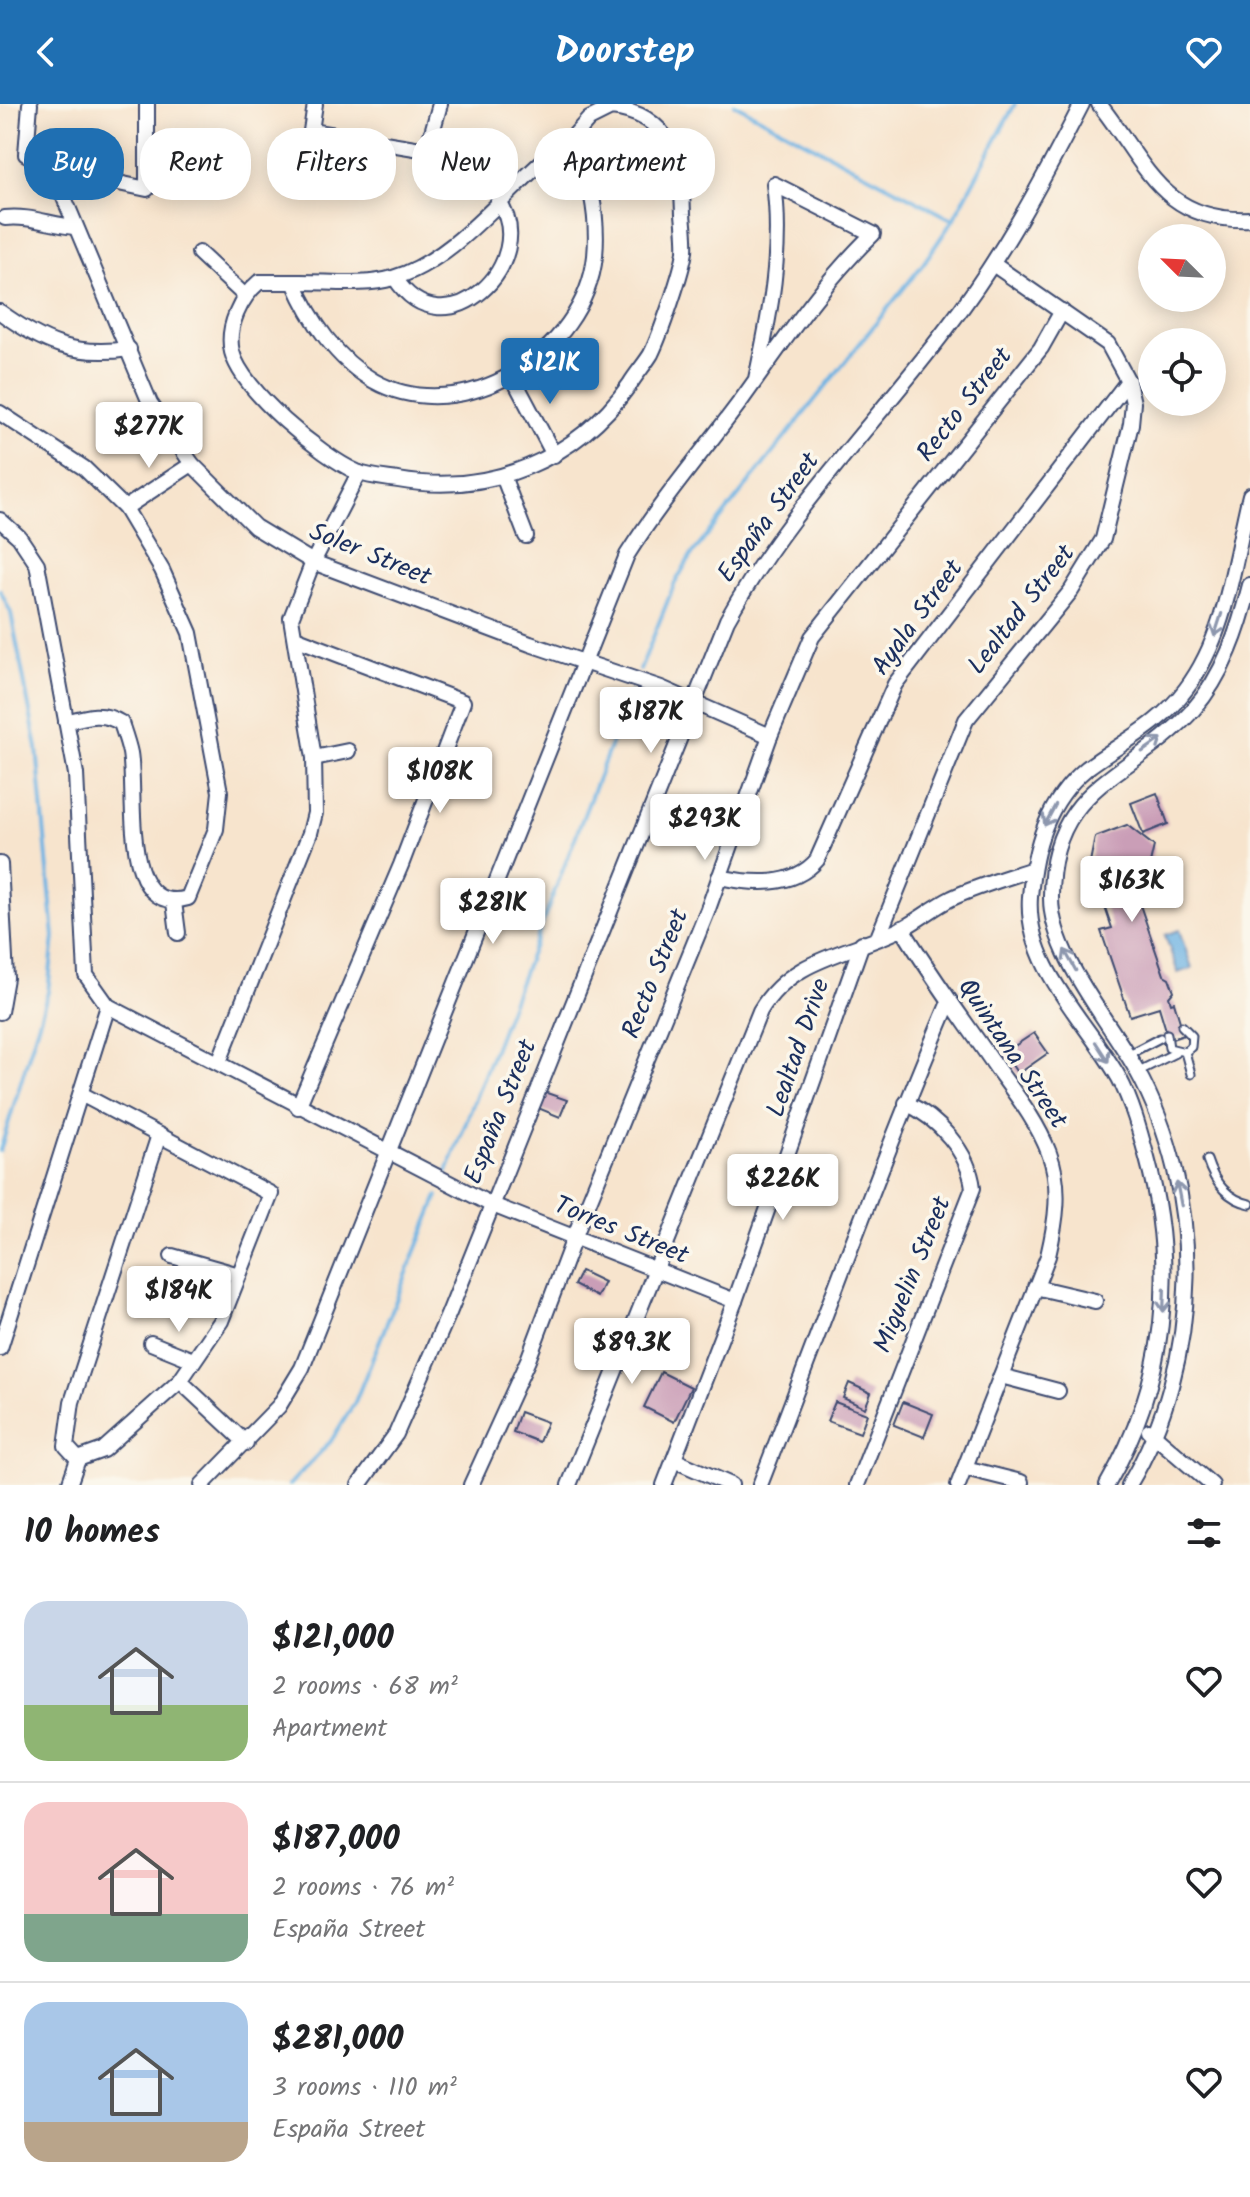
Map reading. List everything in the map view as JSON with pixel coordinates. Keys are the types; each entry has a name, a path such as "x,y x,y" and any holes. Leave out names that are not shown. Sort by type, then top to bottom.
{"street":[{"path":"28,128 30,104"},
{"path":"124,184 147,189 147,104"},
{"path":"315,104 311,131 427,150 440,104"},
{"name":"España Street","path":"359,1485 396,1434 449,1313 490,1204 727,620 778,536 946,331 993,264 1021,222 1082,104"},
{"path":"1099,104 1166,196 1214,217 1250,219"},
{"path":"581,128 589,119 611,108 632,110 654,121 658,128"},
{"path":"534,167 455,243 395,278 259,282 244,295 232,336 232,353 258,393 292,428 359,473 425,485 481,483 554,455 581,438 613,408 651,354 685,252 683,200"},
{"path":"202,1485 279,1406 302,1368 386,1152 462,975 627,555 672,487 756,379 814,299 873,234 774,184 777,216 775,275 756,379"},
{"name":"Soler Street","path":"64,200 150,403 192,464 255,527 313,562 693,703 770,736"},
{"path":"294,282 319,328 354,368 375,382 421,395 445,397 512,376 555,339 589,280 595,257 593,200"},
{"path":"395,278 413,301 435,309 447,309 472,296 489,283 506,254 510,220 498,201"},
{"path":"5,218 25,216 49,224 75,227"},
{"path":"199,253 244,295"},
{"name":"Lealtad Street","path":"879,935 947,758 966,720 1081,578 1103,539 1131,424 1133,403 1128,381 1108,344 993,264"},
{"name":"Recto Street","path":"471,1485 528,1360 719,877 770,736 812,637 1041,348 1062,311"},
{"path":"0,312 31,334 79,352 129,349"},
{"path":"512,376 554,455"},
{"name":"Ayala Street","path":"719,877 747,883 782,880 800,876 817,860 895,684 1128,381"},
{"path":"0,413 64,453 125,508 162,570 190,633 218,776 216,829 209,854 188,898 174,902 154,895 140,876 130,753 121,723 109,716 90,715 66,722"},
{"path":"125,508 192,464"},
{"path":"219,1062 310,833 315,813 314,758 291,618 313,562 359,473"},
{"path":"503,476 526,536"},
{"path":"1107,1485 1136,1427 1163,1334 1164,1257 1154,1181 1120,1080 1038,951 1030,900 1033,869 1039,836 1050,811 1070,785 1088,768 1139,736 1167,712 1198,670 1219,622 1250,495"},
{"path":"0,520 19,537 37,564 76,774 86,975 108,1006 0,1348"},
{"path":"1129,1485 1155,1433 1177,1365 1183,1329 1187,1257 1184,1216 1172,1157 1137,1072 1054,928 1051,898 1054,861 1065,827 1092,790 1162,739 1194,709 1217,675 1229,650 1250,585"},
{"path":"295,638 463,702 401,865 298,1107"},
{"path":"314,758 348,751"},
{"path":"0,864 3,958 0,1012"},
{"path":"569,1485 771,992 785,978 879,935 902,928 951,899 1033,869"},
{"path":"174,902 178,933"},
{"name":"Quintana Street","path":"902,928 949,1002 1031,1118 1050,1154 1056,1186 1056,1220 1048,1256 958,1485"},
{"name":"Lealtad Drive","path":"664,1485 735,1301 862,943"},
{"path":"760,1485 862,1225 906,1103 949,1002"},
{"name":"Torres Street","path":"108,1006 490,1204 735,1301"},
{"path":"78,1459 103,1450 180,1381 221,1321 271,1194 81,1094"},
{"name":"Miguelin Street","path":"857,1485 941,1263 972,1197 971,1176 963,1159 933,1120 906,1103"},
{"path":"78,1459 66,1446 65,1434 72,1402 159,1135"},
{"path":"172,1256 239,1275"},
{"path":"1035,1287 1095,1301"},
{"path":"151,1343 193,1360"},
{"path":"1001,1376 1058,1391"},
{"path":"180,1381 246,1443"},
{"path":"1136,1427 1155,1433 1212,1485"},
{"path":"69,1485 78,1459"},
{"path":"674,1460 731,1485"},
{"path":"965,1468 1021,1482"}],"lane":[{"path":"1137,1072 1191,1047 1192,1036 1182,1026"},
{"path":"1127,1055 1163,1036 1167,1045 1180,1052 1191,1074"},
{"path":"1207,1160 1229,1196 1250,1204"}],"water":[{"path":"1179,930 1192,968 1178,973 1165,935"}],"building":[{"path":"1157,793 1168,824 1143,834 1131,803"},
{"path":"1127,825 1154,846 1146,881 1142,882 1149,902 1140,905 1164,975 1169,978 1174,991 1169,997 1171,1003 1174,1002 1184,1035 1169,1040 1159,1007 1130,1016 1101,931 1112,928 1095,878 1088,872 1095,837"},
{"path":"1034,1033 1048,1053 1018,1074 1004,1053"},
{"path":"544,1092 567,1100 560,1117 538,1108"},
{"path":"581,1271 604,1282 597,1297 574,1285"},
{"path":"661,1372 691,1387 674,1422 644,1407"},
{"path":"849,1383 871,1393 865,1408 843,1398"},
{"path":"835,1402 867,1414 860,1433 827,1421"},
{"path":"903,1402 933,1414 924,1437 894,1425"},
{"path":"520,1412 547,1422 539,1442 513,1432"}],"waterway":[{"path":"734,104 953,220"},
{"path":"640,670 674,585 690,557 923,264 953,220 1015,104"},
{"path":"0,590 11,613 37,748 54,937 48,992 0,1151"},
{"path":"447,1172 631,692"},
{"path":"289,1485 331,1441 355,1402 438,1196"}]}
